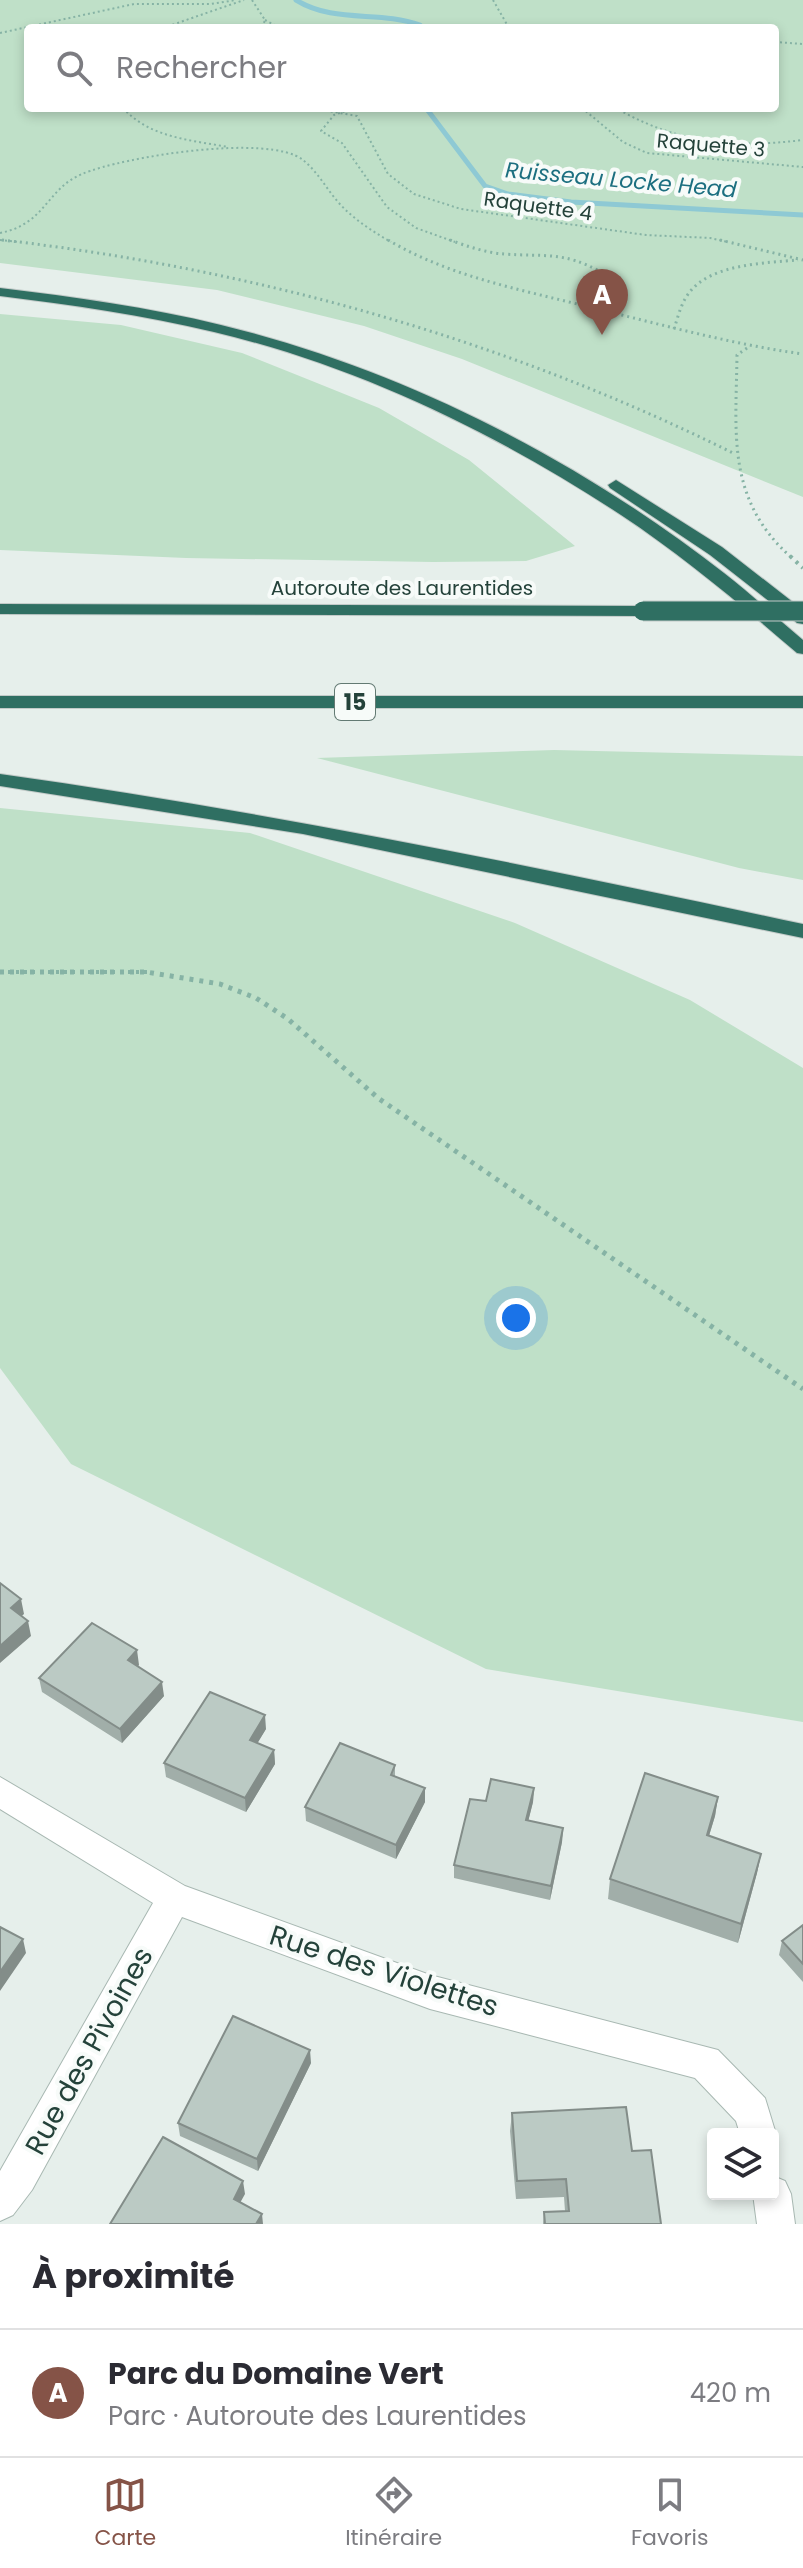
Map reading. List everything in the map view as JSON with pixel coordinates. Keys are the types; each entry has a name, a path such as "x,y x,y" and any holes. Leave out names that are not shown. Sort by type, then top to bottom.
{"highway":[{"path":"0,283 169,306 290,337 362,361 518,430 599,475 716,551 803,619"},
{"path":"0,292 112,306 221,329 314,356 419,399 528,452 621,507 719,576 803,649"},
{"path":"0,595 143,609"},
{"name":"Autoroute des Laurentides","path":"0,609 803,611"},
{"name":"15","path":"0,702 803,702"},
{"path":"0,780 350,837 803,931"}],"street":[{"name":"Rue des Violettes","path":"0,1792 174,1898 430,1992 705,2063 752,2111 756,2128"},
{"name":"Rue des Pivoines","path":"0,2202 19,2177 174,1898"},
{"path":"773,2200 776,2224"}],"path":[{"path":"42,24 134,4 211,4 236,0"},
{"path":"175,24 244,0"},
{"path":"252,0 265,20 272,24"},
{"path":"493,0 507,24"},
{"path":"264,24 265,20"},
{"path":"0,33 24,28"},
{"path":"779,42 803,44"},
{"path":"126,112 148,129 233,148"},
{"path":"340,112 325,122 321,131 342,143 387,207 416,228 460,244 501,254 560,255 581,261 601,272 611,291 617,315"},
{"name":"Raquette 4","path":"345,112 357,116 388,174 414,194 461,209 646,235 710,238 803,260"},
{"name":"Raquette 3","path":"587,112 623,142 647,153 803,167"},
{"path":"623,112 657,132 712,144 757,147 803,140"},
{"path":"0,233 34,222 81,174 233,148 266,147 304,156 347,212 417,256 480,282 747,347 803,354"},
{"path":"0,240 169,262 344,305 539,369 735,454"},
{"path":"674,329 689,291 714,276 748,265 803,260"},
{"path":"747,347 737,355 735,454 738,474 756,517 776,544 803,568"},
{"path":"0,972 146,972 220,984 256,998 288,1019 378,1098 803,1389"}],"green space":[{"path":"0,0 803,0 803,497 462,359 364,326 217,290 0,263"},
{"path":"0,314 121,325 242,353 379,408 469,460 575,546 526,561 433,562 186,558 0,550"},
{"path":"554,750 803,756 803,880 739,868 317,758"},
{"path":"0,808 250,833 515,923 690,1000 803,1068 803,1722 486,1669 71,1464 0,1368"}],"building":[{"path":"0,1583 21,1599 11,1608 28,1621 0,1646"},
{"path":"92,1623 137,1650 128,1660 162,1682 120,1729 39,1678"},
{"path":"210,1692 265,1715 250,1740 274,1750 245,1798 164,1763"},
{"path":"340,1743 395,1765 391,1775 425,1788 396,1845 305,1807"},
{"path":"645,1773 718,1797 707,1835 761,1854 741,1924 610,1879"},
{"path":"491,1779 534,1788 526,1820 563,1828 551,1886 454,1865 470,1799 486,1801"},
{"path":"803,1925 803,1964 782,1941"},
{"path":"0,1927 23,1939 0,1972"},
{"path":"233,2016 310,2050 257,2159 178,2123"},
{"path":"626,2107 632,2151 651,2150 661,2224 545,2224 544,2212 569,2211 566,2179 517,2181 512,2113"},
{"path":"163,2137 243,2181 234,2199 262,2214 256,2224 110,2224"}],"waterway":[{"name":"Ruisseau Locke Head","path":"296,0 326,12 416,24"},
{"name":"Ruisseau Locke Head","path":"429,112 485,186 508,194 571,202 803,215"}],"place":[{"name":"Parc du Domaine Vert","path":"602,335"}]}
